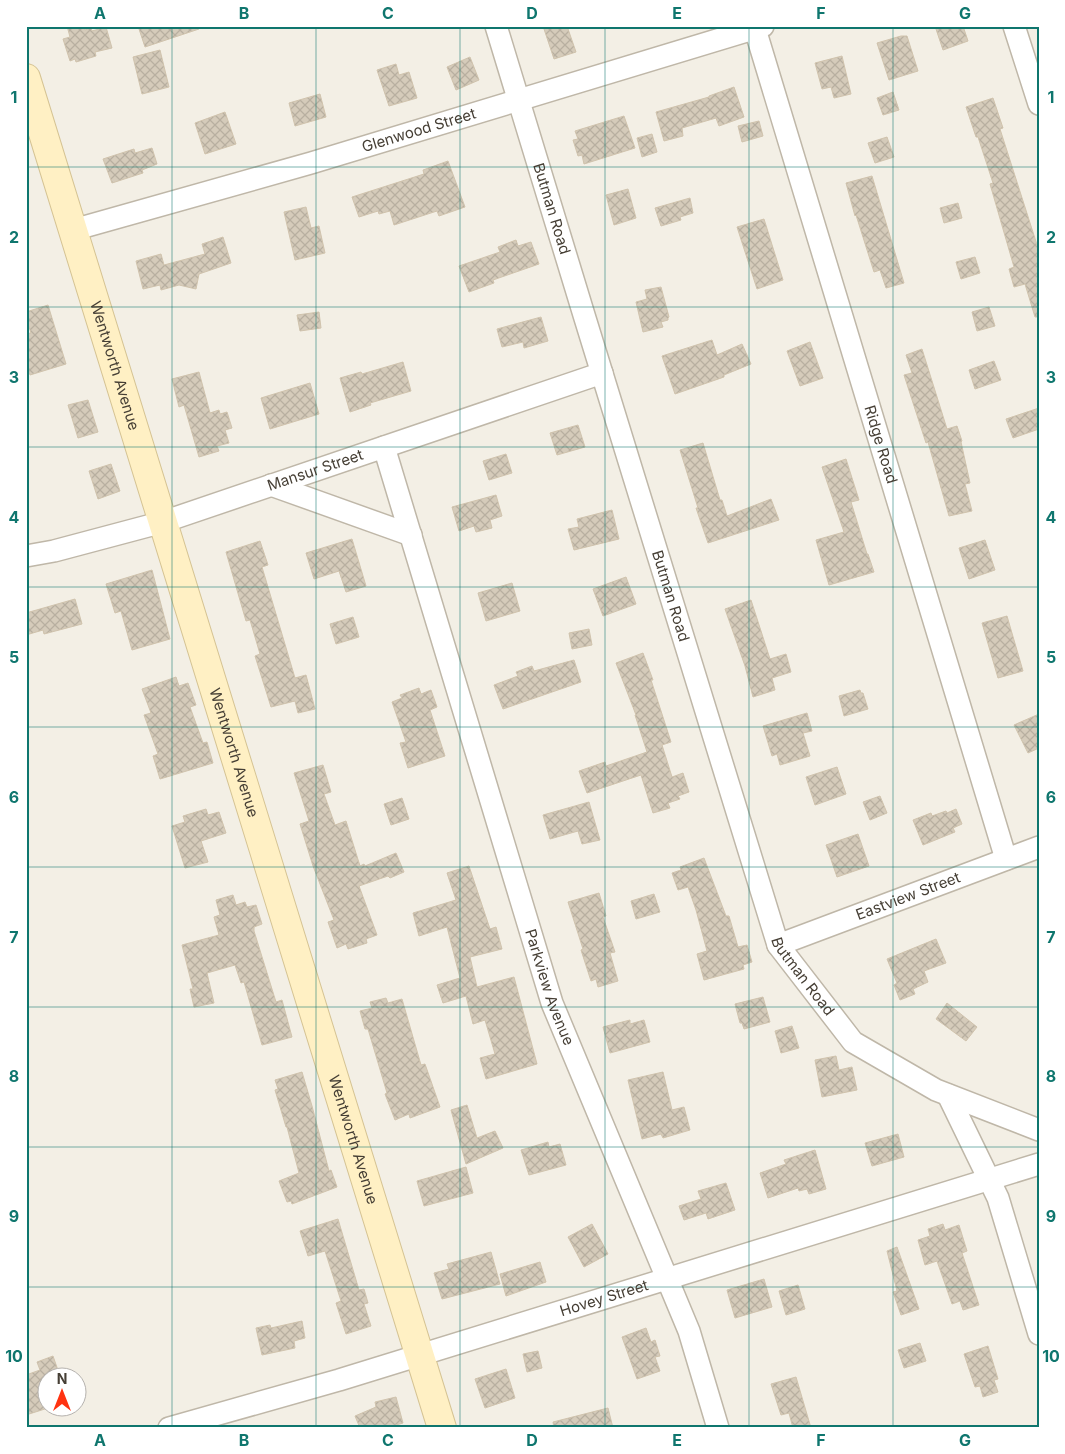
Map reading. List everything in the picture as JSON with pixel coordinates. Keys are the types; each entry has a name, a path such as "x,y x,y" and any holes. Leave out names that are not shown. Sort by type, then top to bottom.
{"street":[{"name":"Butman Road","path":"496,26 778,945 853,1042 936,1090 1039,1130"},
{"path":"1014,26 1039,104"},
{"name":"Glenwood Street","path":"73,230 310,163 759,27"},
{"name":"Ridge Road","path":"759,27 1006,859"},
{"name":"Wentworth Avenue","path":"26,78 442,1428"},
{"name":"Mansur Street","path":"26,556 54,551 163,522 602,373"},
{"name":"Parkview Avenue","path":"384,447 552,1003 689,1331 718,1428"},
{"path":"271,485 411,535"},
{"name":"Eastview Street","path":"778,945 1039,847"},
{"path":"948,1095 998,1198 1039,1334"},
{"name":"Hovey Street","path":"168,1428 339,1380 1039,1164"}],"building":[{"path":"67,26 84,26 85,30 91,28 92,31 106,27 112,48 95,52 96,56 76,62 75,59 70,61 63,39 70,37"},
{"path":"138,26 198,26 199,29 145,47"},
{"path":"543,26 567,26 576,52 554,59"},
{"path":"935,26 963,26 968,41 943,50"},
{"path":"907,36 918,71 889,80 877,43"},
{"path":"160,50 169,87 142,94 133,57"},
{"path":"842,56 851,94 834,98 831,87 822,89 815,63"},
{"path":"470,57 479,80 456,90 447,67"},
{"path":"396,64 399,75 409,72 417,98 389,106 377,70"},
{"path":"734,87 744,117 719,126 716,118 682,128 683,136 664,141 656,112 709,97"},
{"path":"893,92 899,110 883,115 877,98"},
{"path":"320,94 326,117 295,126 289,103"},
{"path":"993,98 1003,128 1000,129 1039,251 1039,317 1035,317 1025,284 1014,287 1009,269 1014,267 990,184 993,183 966,107"},
{"path":"225,112 236,144 205,154 195,123"},
{"path":"624,116 635,148 584,164 582,155 578,156 573,140 578,139 575,131"},
{"path":"759,121 763,136 742,142 738,126"},
{"path":"652,134 657,152 642,157 637,138"},
{"path":"887,137 894,157 875,163 868,143"},
{"path":"152,148 157,164 142,170 143,173 112,183 103,159 134,149 135,153"},
{"path":"448,161 465,207 439,216 437,211 394,225 390,211 379,214 378,211 359,217 352,197 424,174 423,170"},
{"path":"872,176 904,283 886,288 880,270 874,272 846,183"},
{"path":"628,189 636,218 614,225 606,195"},
{"path":"690,198 693,213 680,217 681,220 661,226 655,208"},
{"path":"958,203 962,218 944,223 940,208"},
{"path":"306,207 311,228 319,226 325,253 295,260 284,212"},
{"path":"764,219 783,280 757,289 737,227"},
{"path":"223,237 231,263 199,274 196,289 179,285 161,290 160,285 143,289 136,261 161,254 164,265 205,254 202,244"},
{"path":"516,240 518,246 531,242 539,264 493,280 494,283 469,292 459,266 500,252 498,247"},
{"path":"975,257 980,273 961,279 956,262"},
{"path":"661,287 669,317 668,320 661,322 663,327 643,332 636,302 647,299 645,290"},
{"path":"48,305 66,364 30,375 26,361 26,334 31,333 26,312"},
{"path":"989,307 995,326 977,331 972,312"},
{"path":"319,312 321,328 300,331 297,315"},
{"path":"541,317 548,341 524,348 523,342 502,347 497,329"},
{"path":"712,340 717,355 742,344 751,364 724,375 724,377 675,394 662,356"},
{"path":"810,342 823,378 800,386 787,351"},
{"path":"922,349 947,429 957,426 962,441 970,483 965,484 972,511 949,516 928,442 926,443 904,375 912,373 906,355"},
{"path":"994,361 1001,380 975,389 969,370"},
{"path":"403,362 411,391 370,403 371,405 350,412 340,378 361,372 362,374"},
{"path":"199,372 210,413 219,410 220,414 227,412 232,428 225,430 229,443 217,446 219,451 199,457 184,405 179,407 172,379"},
{"path":"310,383 319,414 270,429 261,398"},
{"path":"88,400 98,432 78,438 68,405"},
{"path":"1039,408 1039,429 1013,438 1006,419"},
{"path":"578,425 585,447 557,455 550,433"},
{"path":"703,443 720,500 722,500 727,516 771,499 779,520 708,543 680,450"},
{"path":"506,454 512,473 489,480 483,461"},
{"path":"846,459 859,500 851,502 874,572 829,585 816,540 844,532 822,467"},
{"path":"111,464 120,491 98,499 89,471"},
{"path":"496,495 502,516 490,520 492,528 476,532 474,526 459,531 452,507"},
{"path":"612,510 619,539 574,550 568,529 579,527 577,519"},
{"path":"352,539 366,586 346,592 339,571 314,579 306,553"},
{"path":"985,540 995,570 969,579 959,548"},
{"path":"260,541 268,565 262,567 295,678 306,675 315,709 298,713 295,701 271,707 255,656 260,654 250,620 246,621 226,552"},
{"path":"152,570 170,639 132,650 121,611 115,613 106,584"},
{"path":"626,577 636,604 603,616 593,589"},
{"path":"512,583 520,611 486,621 478,593"},
{"path":"75,599 82,624 44,634 43,630 26,635 26,613"},
{"path":"751,600 770,659 786,654 791,672 772,678 775,690 753,697 745,666 725,609"},
{"path":"1007,616 1023,671 998,678 982,623"},
{"path":"353,617 359,637 336,644 330,624"},
{"path":"589,629 592,645 572,649 569,633"},
{"path":"643,653 671,742 662,745 672,777 683,773 689,792 678,796 680,799 668,803 670,808 653,813 641,775 587,793 579,771 605,762 606,766 647,752 636,715 616,663"},
{"path":"574,660 581,682 503,709 494,685 518,676 516,672 532,666 534,671"},
{"path":"176,677 179,686 188,683 196,705 190,707 203,743 207,742 213,763 160,779 153,756 158,754 144,715 151,713 142,689"},
{"path":"419,688 421,694 431,690 437,707 430,710 445,756 408,768 400,743 406,742 392,702 402,698 400,695"},
{"path":"860,690 863,693 868,709 844,716 839,696"},
{"path":"807,713 812,731 803,733 810,756 780,765 777,754 772,756 763,726"},
{"path":"1039,714 1039,748 1028,753 1014,725"},
{"path":"323,765 331,792 324,794 335,825 346,821 360,866 364,864 365,866 396,853 404,872 390,878 388,876 359,886 377,935 366,939 367,943 348,949 346,944 337,948 328,922 334,920 313,866 300,824 309,821 294,773"},
{"path":"837,767 846,794 815,805 806,777"},
{"path":"880,796 887,813 870,820 863,802"},
{"path":"402,798 409,819 391,825 384,804"},
{"path":"589,802 600,840 582,844 578,831 550,839 543,815"},
{"path":"206,809 208,815 219,812 226,833 201,841 208,862 185,868 172,826 185,822 183,816"},
{"path":"956,809 962,824 953,828 955,832 923,845 913,820 931,813 932,816"},
{"path":"858,834 869,866 837,877 826,845"},
{"path":"704,858 726,916 729,916 738,947 747,945 752,962 743,965 744,969 704,980 697,954 707,951 696,910 688,887 678,890 672,873 681,870 680,867"},
{"path":"469,866 490,929 496,927 502,949 470,957 477,987 514,977 537,1064 486,1079 480,1058 495,1054 485,1020 473,1024 466,996 443,1003 437,985 460,978 447,927 419,936 413,913 456,900 447,873"},
{"path":"599,893 606,916 603,917 615,952 610,953 618,981 598,987 596,979 591,981 568,902"},
{"path":"654,894 660,912 636,919 631,901"},
{"path":"233,895 236,905 245,902 247,907 256,905 262,924 254,927 254,931 276,1002 282,1000 292,1037 262,1045 244,982 241,983 235,965 207,973 214,1003 194,1007 190,989 193,989 182,945 219,935 214,917 220,915 216,900"},
{"path":"936,939 946,963 924,971 928,982 913,989 915,994 900,1000 894,985 897,983 887,959"},
{"path":"763,997 770,1022 744,1029 742,1023 740,1023 735,1004"},
{"path":"386,998 388,1003 402,999 421,1065 425,1064 440,1107 410,1118 409,1114 395,1120 385,1094 387,1093 368,1029 365,1029 360,1011 372,1008 370,1002"},
{"path":"947,1003 977,1027 966,1041 936,1019"},
{"path":"630,1020 630,1024 644,1020 650,1042 610,1053 603,1027"},
{"path":"792,1026 799,1048 781,1053 775,1031"},
{"path":"836,1056 839,1070 852,1067 857,1090 822,1097 815,1060"},
{"path":"302,1072 329,1171 331,1170 337,1187 292,1204 291,1201 287,1202 279,1181 299,1173 275,1090 278,1089 275,1080"},
{"path":"663,1072 672,1110 684,1107 690,1130 663,1138 661,1134 642,1139 628,1080"},
{"path":"467,1105 477,1138 495,1131 503,1148 466,1164 451,1110"},
{"path":"898,1134 904,1157 872,1166 865,1143"},
{"path":"548,1142 549,1147 560,1144 566,1165 529,1175 521,1150"},
{"path":"815,1150 826,1189 809,1194 807,1189 799,1191 798,1188 768,1198 760,1173 786,1164 784,1160"},
{"path":"466,1167 473,1193 424,1206 417,1181"},
{"path":"726,1183 735,1210 708,1219 706,1213 684,1220 679,1206 701,1199 698,1191"},
{"path":"338,1219 359,1290 364,1289 368,1303 364,1304 371,1326 346,1334 336,1303 341,1301 325,1251 308,1256 300,1231"},
{"path":"592,1224 608,1254 584,1267 568,1237"},
{"path":"943,1224 945,1230 959,1225 967,1251 962,1253 979,1305 963,1310 960,1301 952,1304 937,1261 925,1265 918,1240 930,1236 928,1229"},
{"path":"897,1247 919,1309 901,1315 893,1292 897,1291 887,1251"},
{"path":"491,1252 500,1284 442,1299 434,1273 449,1269 447,1264"},
{"path":"540,1262 546,1282 506,1296 500,1274"},
{"path":"764,1279 772,1307 735,1318 727,1290"},
{"path":"798,1285 805,1309 786,1315 779,1291"},
{"path":"302,1321 305,1338 294,1341 295,1348 262,1355 256,1328 270,1325 271,1328"},
{"path":"646,1328 651,1342 655,1340 660,1356 655,1357 660,1371 637,1379 622,1337"},
{"path":"920,1343 926,1361 904,1368 898,1350"},
{"path":"988,1346 998,1379 994,1380 998,1392 983,1397 980,1386 975,1387 964,1354"},
{"path":"538,1351 542,1368 527,1372 523,1354"},
{"path":"53,1356 56,1366 38,1366 37,1362"},
{"path":"506,1369 515,1398 485,1408 475,1379"},
{"path":"38,1371 38,1411 26,1415 26,1375"},
{"path":"796,1377 811,1428 793,1428 789,1413 781,1415 771,1384"},
{"path":"396,1397 403,1423 386,1428 360,1428 355,1416 376,1407 375,1402"},
{"path":"608,1408 613,1428 554,1428 553,1422"}]}
